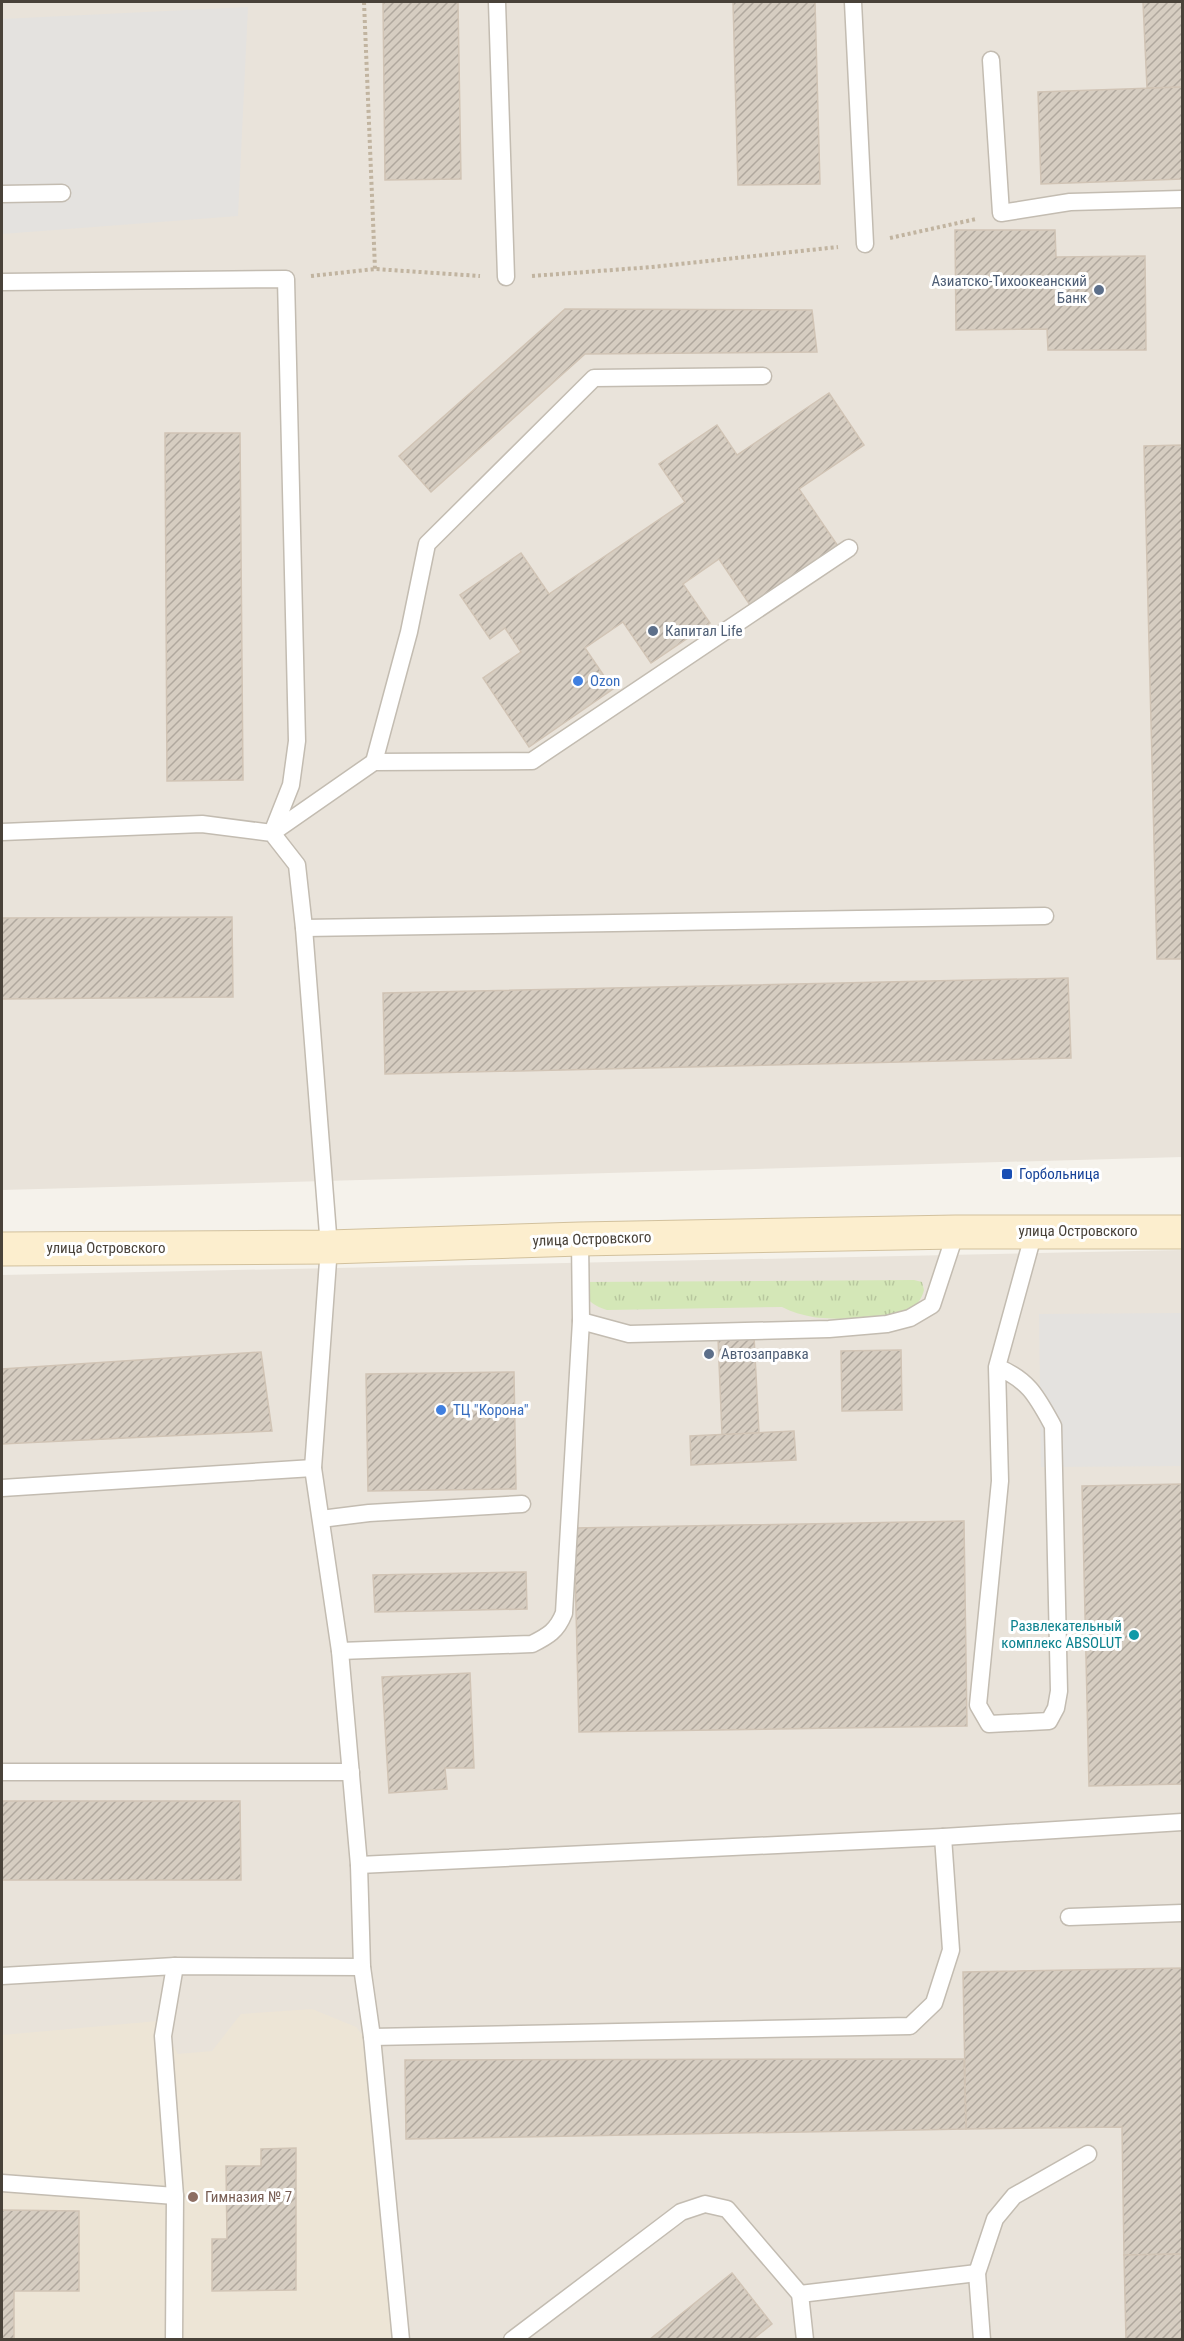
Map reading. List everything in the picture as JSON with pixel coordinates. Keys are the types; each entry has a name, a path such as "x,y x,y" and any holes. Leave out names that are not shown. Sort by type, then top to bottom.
{"main road":[{"name":"улица Островского","path":"2,1249 328,1247 580,1239 956,1232 1182,1232"}],"lane":[{"path":"496,2 506,278"},
{"path":"853,2 865,244"},
{"path":"991,60 1001,213 1070,202 1182,199"},
{"path":"2,194 62,194"},
{"path":"2,282 286,279 297,741 291,785 272,833"},
{"path":"374,762 409,632 427,544 460,510 594,378 763,376"},
{"path":"2,832 202,824 272,833 374,762 532,760 849,548"},
{"path":"272,833 297,865 304,928 328,1247 313,1468 340,1651 359,1865 362,1966 372,2037 401,2340"},
{"path":"304,928 1045,916"},
{"path":"581,1321 629,1334 829,1329 887,1324 910,1318 932,1305 956,1232"},
{"path":"997,1367 1015,1375 1037,1397 1053,1426 1059,1691 1056,1708 1049,1721 989,1724 978,1705 1000,1481 997,1367 1034,1232"},
{"path":"340,1651 532,1644 551,1635 559,1626 564,1613 581,1321 580,1239"},
{"path":"2,1488 313,1468"},
{"path":"321,1519 522,1504"},
{"path":"2,1772 351,1772"},
{"path":"359,1865 944,1837 1182,1822"},
{"path":"372,2037 910,2026 934,2002 951,1950 944,1837"},
{"path":"1069,1917 1182,1913"},
{"path":"2,1976 175,1966 362,1966"},
{"path":"174,2340 175,2196 163,2036 175,1966"},
{"path":"982,2340 977,2273 995,2219 1014,2196 1088,2154"},
{"path":"2,2183 175,2196"},
{"path":"512,2340 681,2212 705,2205 728,2210 800,2294 805,2340"},
{"path":"800,2294 977,2273"}],"path":[{"path":"364,2 375,269"},
{"path":"286,279 375,269 506,278 652,267 865,244 1001,213"}],"shaded area":[{"path":"2,2 1182,2 1182,1157 2,1190"},
{"path":"248,7 238,216 2,234 2,19"},
{"path":"1182,1250 1182,2339 2,2339 2,1275"},
{"path":"1182,1313 1182,1466 1041,1467 1039,1314"},
{"name":"Гимназия № 7","path":"312,2009 356,2027 376,2052 393,2339 2,2340 2,2035 158,2021 178,2054 212,2051 241,2014"}],"green space":[{"path":"914,1280 922,1282 924,1290 922,1297 907,1312 889,1317 847,1319 813,1317 782,1307 607,1310 589,1300 581,1282"}],"building":[{"path":"383,2 458,2 461,179 385,180"},
{"path":"733,2 815,2 820,184 738,185"},
{"path":"1143,2 1182,2 1182,87 1147,88"},
{"path":"1182,87 1182,179 1041,184 1038,92"},
{"path":"955,230 1055,230 1056,257 1145,256 1146,350 1048,350 1047,329 956,330"},
{"path":"565,309 812,310 817,352 585,354 431,492 399,456"},
{"path":"829,393 864,445 799,489 838,546 750,605 719,559 683,584 710,623 651,663 623,622 585,648 613,689 529,747 483,678 521,652 505,628 490,639 460,595 521,553 549,594 685,502 659,464 717,425 737,455"},
{"path":"165,433 240,433 243,780 167,781"},
{"path":"1182,445 1182,959 1157,959 1144,446"},
{"path":"232,917 233,997 2,999 2,918"},
{"path":"1068,978 1071,1058 385,1074 383,993"},
{"path":"754,1336 759,1433 722,1435 718,1338"},
{"path":"901,1350 902,1410 842,1411 841,1351"},
{"path":"261,1352 272,1431 2,1444 2,1369"},
{"name":"ТЦ \"Корона\"","path":"514,1372 516,1489 368,1491 366,1374"},
{"path":"794,1431 796,1460 691,1465 690,1436"},
{"name":"Развлекательный комплекс ABSOLUT","path":"1182,1484 1182,1784 1089,1786 1082,1486"},
{"path":"964,1521 967,1726 579,1732 574,1528"},
{"path":"526,1572 527,1609 375,1612 373,1575"},
{"path":"470,1673 474,1768 445,1768 447,1789 389,1793 382,1677"},
{"path":"2,1801 240,1801 241,1880 2,1880"},
{"path":"1182,1968 1182,2254 1124,2255 1122,2127 966,2129 963,1972"},
{"path":"964,2059 966,2129 406,2139 405,2060"},
{"path":"296,2148 296,2290 212,2291 212,2239 227,2239 226,2166 261,2166 261,2149"},
{"path":"2,2210 79,2211 79,2291 14,2291 14,2340 2,2340"},
{"path":"1182,2254 1182,2340 1126,2340 1124,2255"},
{"path":"732,2273 772,2324 752,2340 649,2340"}],"place":[{"name":"Азиатско-Тихоокеанский Банк","path":"1099,290"},
{"name":"Капитал Life","path":"653,631"},
{"name":"Ozon","path":"578,681"},
{"name":"Горбольница","path":"1007,1174"},
{"name":"Автозаправка","path":"709,1354"},
{"name":"ТЦ \"Корона\"","path":"441,1410"},
{"name":"Развлекательный комплекс ABSOLUT","path":"1134,1635"},
{"name":"Гимназия № 7","path":"193,2197"}]}
